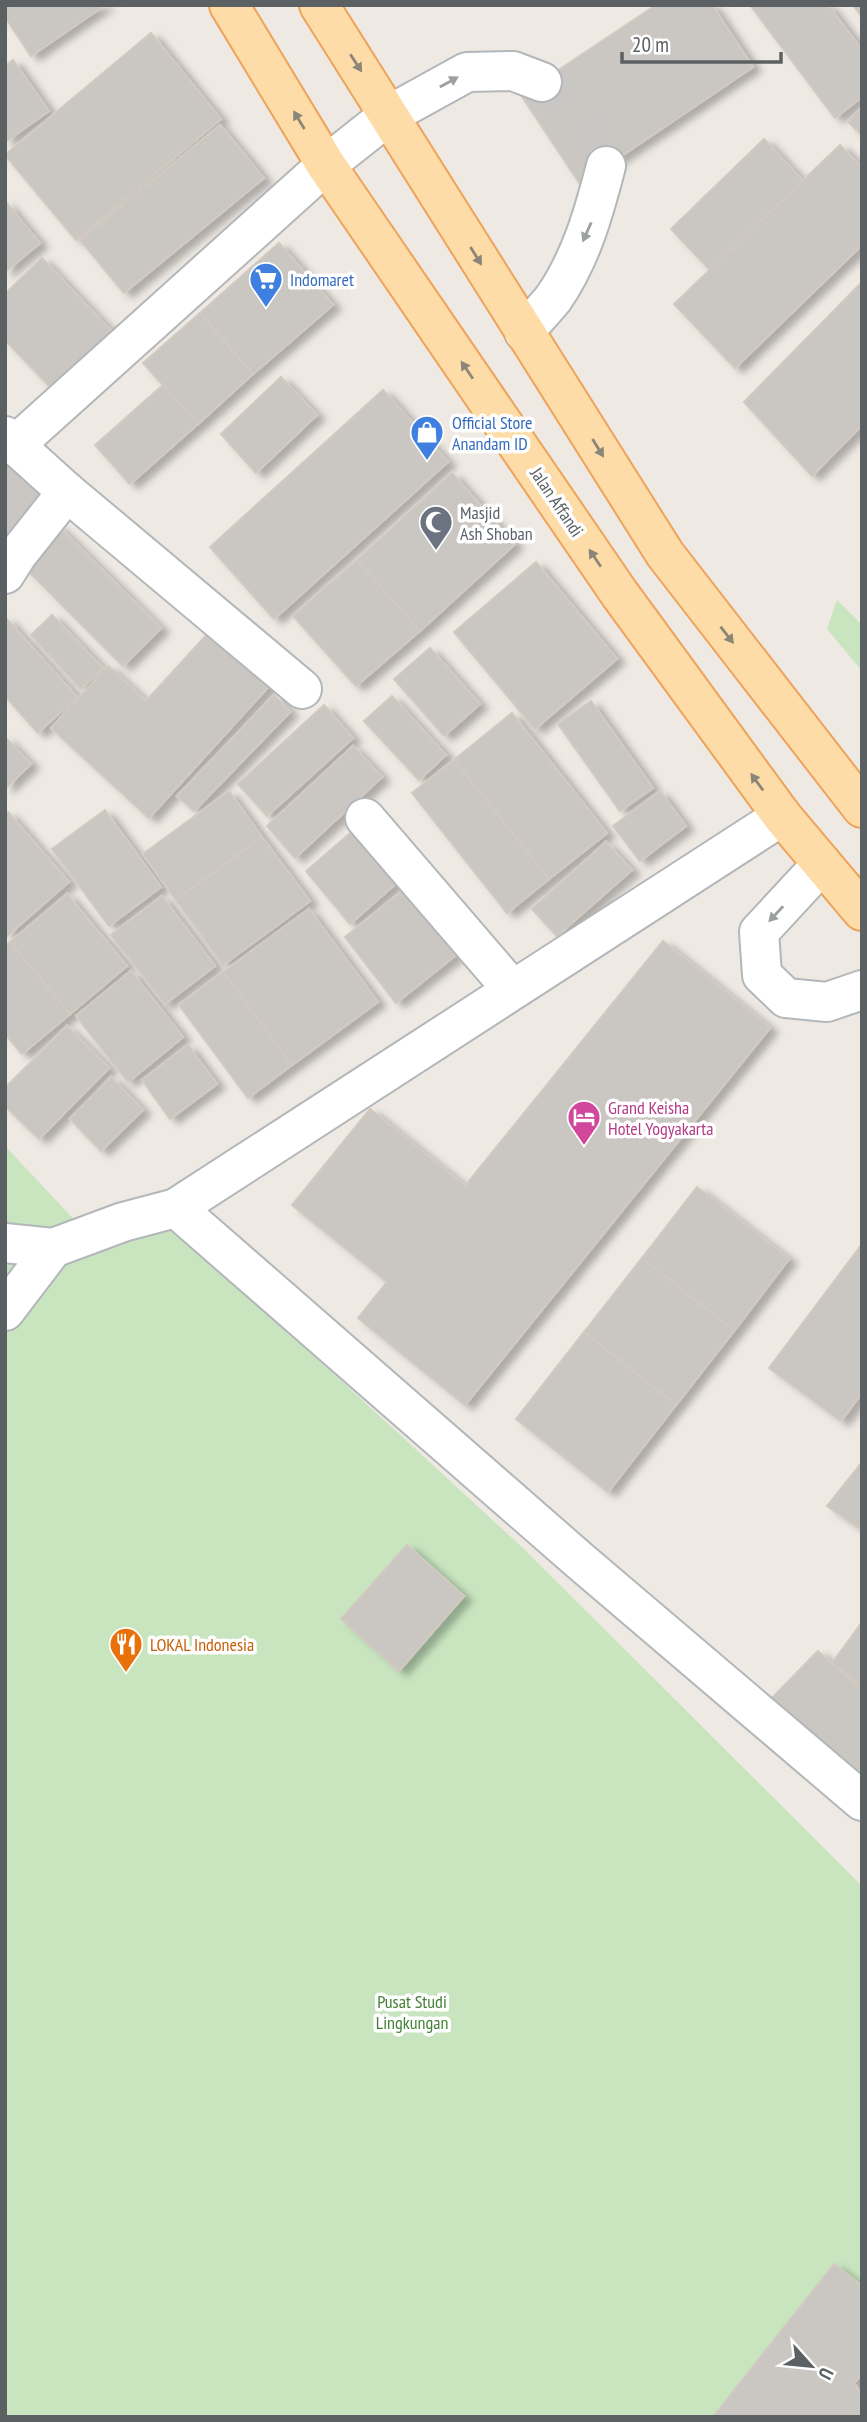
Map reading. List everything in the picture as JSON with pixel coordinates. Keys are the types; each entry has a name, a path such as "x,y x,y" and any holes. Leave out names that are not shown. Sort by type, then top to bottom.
{"main road":[{"name":"Jalan Affandi","path":"229,5 326,164 619,593 782,816 862,911"},
{"path":"325,8 524,332 665,554 861,807"},
{"path":"619,593 665,554"}],"street":[{"path":"302,690 66,492 10,440 326,164 389,115 467,72 513,71 542,82"},
{"path":"524,332 553,298 575,259 592,221 606,166"},
{"path":"5,574 66,492"},
{"path":"5,1243 53,1248 122,1222 176,1208 782,816"},
{"path":"365,818 512,989"},
{"path":"822,864 759,932 762,975 786,998 827,1002 862,990"},
{"path":"176,1208 579,1560 862,1801"},
{"path":"5,1311 53,1248"}],"green space":[{"path":"837,600 862,625 862,671 827,629"},
{"name":"Pusat Studi Lingkungan","path":"5,1146 98,1245 146,1201 524,1549 862,1886 862,2328 830,2417 5,2417"}],"building":[{"path":"12,5 105,5 31,56 5,17 5,10"},
{"path":"656,5 712,5 753,67 580,184 521,95"},
{"path":"750,5 828,5 862,50 862,97 835,118"},
{"path":"853,5 862,5 862,17"},
{"path":"151,33 221,119 76,240 5,155"},
{"path":"13,60 49,111 5,142 5,66"},
{"path":"862,108 862,135 848,122"},
{"path":"220,125 264,178 124,293 80,240"},
{"path":"764,139 803,181 710,270 671,229"},
{"path":"840,145 862,168 862,245 735,368 674,304"},
{"path":"5,201 40,243 5,272"},
{"name":"Indomaret","path":"279,243 333,305 253,374 200,313"},
{"path":"42,258 112,332 52,389 5,340 5,294"},
{"path":"862,282 862,425 812,476 744,402"},
{"path":"200,313 253,374 198,424 143,363"},
{"path":"281,377 317,415 256,473 221,434"},
{"path":"163,385 198,424 130,484 95,445"},
{"path":"383,390 448,462 274,619 210,547"},
{"path":"16,455 51,485 5,540 5,469"},
{"name":"Masjid Ash Shoban","path":"452,473 515,544 420,631 357,560"},
{"path":"57,525 161,628 123,666 20,563"},
{"path":"357,560 420,631 356,686 293,616"},
{"path":"536,562 617,659 535,729 454,632"},
{"path":"52,615 103,668 81,689 31,635"},
{"path":"5,617 77,697 38,733 5,696"},
{"path":"211,630 271,684 149,818 51,728 108,666 146,701"},
{"path":"430,648 480,704 444,736 394,679"},
{"path":"274,695 290,712 194,811 177,796"},
{"path":"392,696 446,755 419,780 364,721"},
{"path":"591,701 653,788 620,811 558,724"},
{"path":"324,705 353,738 267,816 238,784"},
{"path":"512,713 607,833 549,879 454,760"},
{"path":"5,737 31,764 5,789"},
{"path":"353,746 382,777 295,858 267,826"},
{"path":"454,760 549,879 507,913 412,793"},
{"path":"229,791 262,837 176,900 143,854"},
{"path":"660,791 686,826 640,861 613,826"},
{"path":"105,810 161,887 109,926 52,849"},
{"path":"8,812 69,882 5,938 5,814"},
{"path":"356,828 399,881 350,924 306,871"},
{"path":"262,837 310,901 223,965 176,900"},
{"path":"606,842 632,870 557,936 532,909"},
{"path":"405,889 456,955 396,1003 345,937"},
{"path":"67,894 127,966 70,1014 10,942"},
{"path":"162,896 215,966 165,1004 111,935"},
{"path":"309,909 378,1002 292,1065 223,972"},
{"name":"Grand Keisha Hotel Yogyakarta","path":"663,941 770,1028 465,1405 358,1318 387,1282 292,1205 370,1109 465,1186"},
{"path":"10,942 70,1014 22,1054 5,1034 5,946"},
{"path":"131,971 183,1037 128,1082 76,1016"},
{"path":"223,972 292,1065 248,1098 179,1005"},
{"path":"67,1026 109,1068 39,1139 5,1106 5,1088"},
{"path":"188,1045 217,1084 170,1119 142,1080"},
{"path":"111,1077 143,1110 101,1151 70,1119"},
{"path":"697,1187 789,1259 734,1331 642,1258"},
{"path":"862,1244 862,1393 841,1421 769,1368"},
{"path":"642,1258 734,1331 676,1405 584,1332"},
{"path":"584,1332 676,1405 608,1492 516,1419"},
{"path":"862,1462 862,1530 827,1506"},
{"path":"407,1545 464,1596 399,1671 341,1619"},
{"path":"862,1622 862,1687 832,1663"},
{"path":"818,1651 862,1690 862,1777 769,1701"},
{"path":"834,2264 862,2286 862,2374 854,2383 862,2395 862,2417 713,2417"}],"tunnel":[{"path":"542,82 582,118 606,166"}],"place":[{"name":"Indomaret","path":"266,309"},
{"name":"Official Store Anandam ID","path":"427,462"},
{"name":"Masjid Ash Shoban","path":"436,552"},
{"name":"Grand Keisha Hotel Yogyakarta","path":"584,1147"},
{"name":"LOKAL Indonesia","path":"126,1674"}]}
